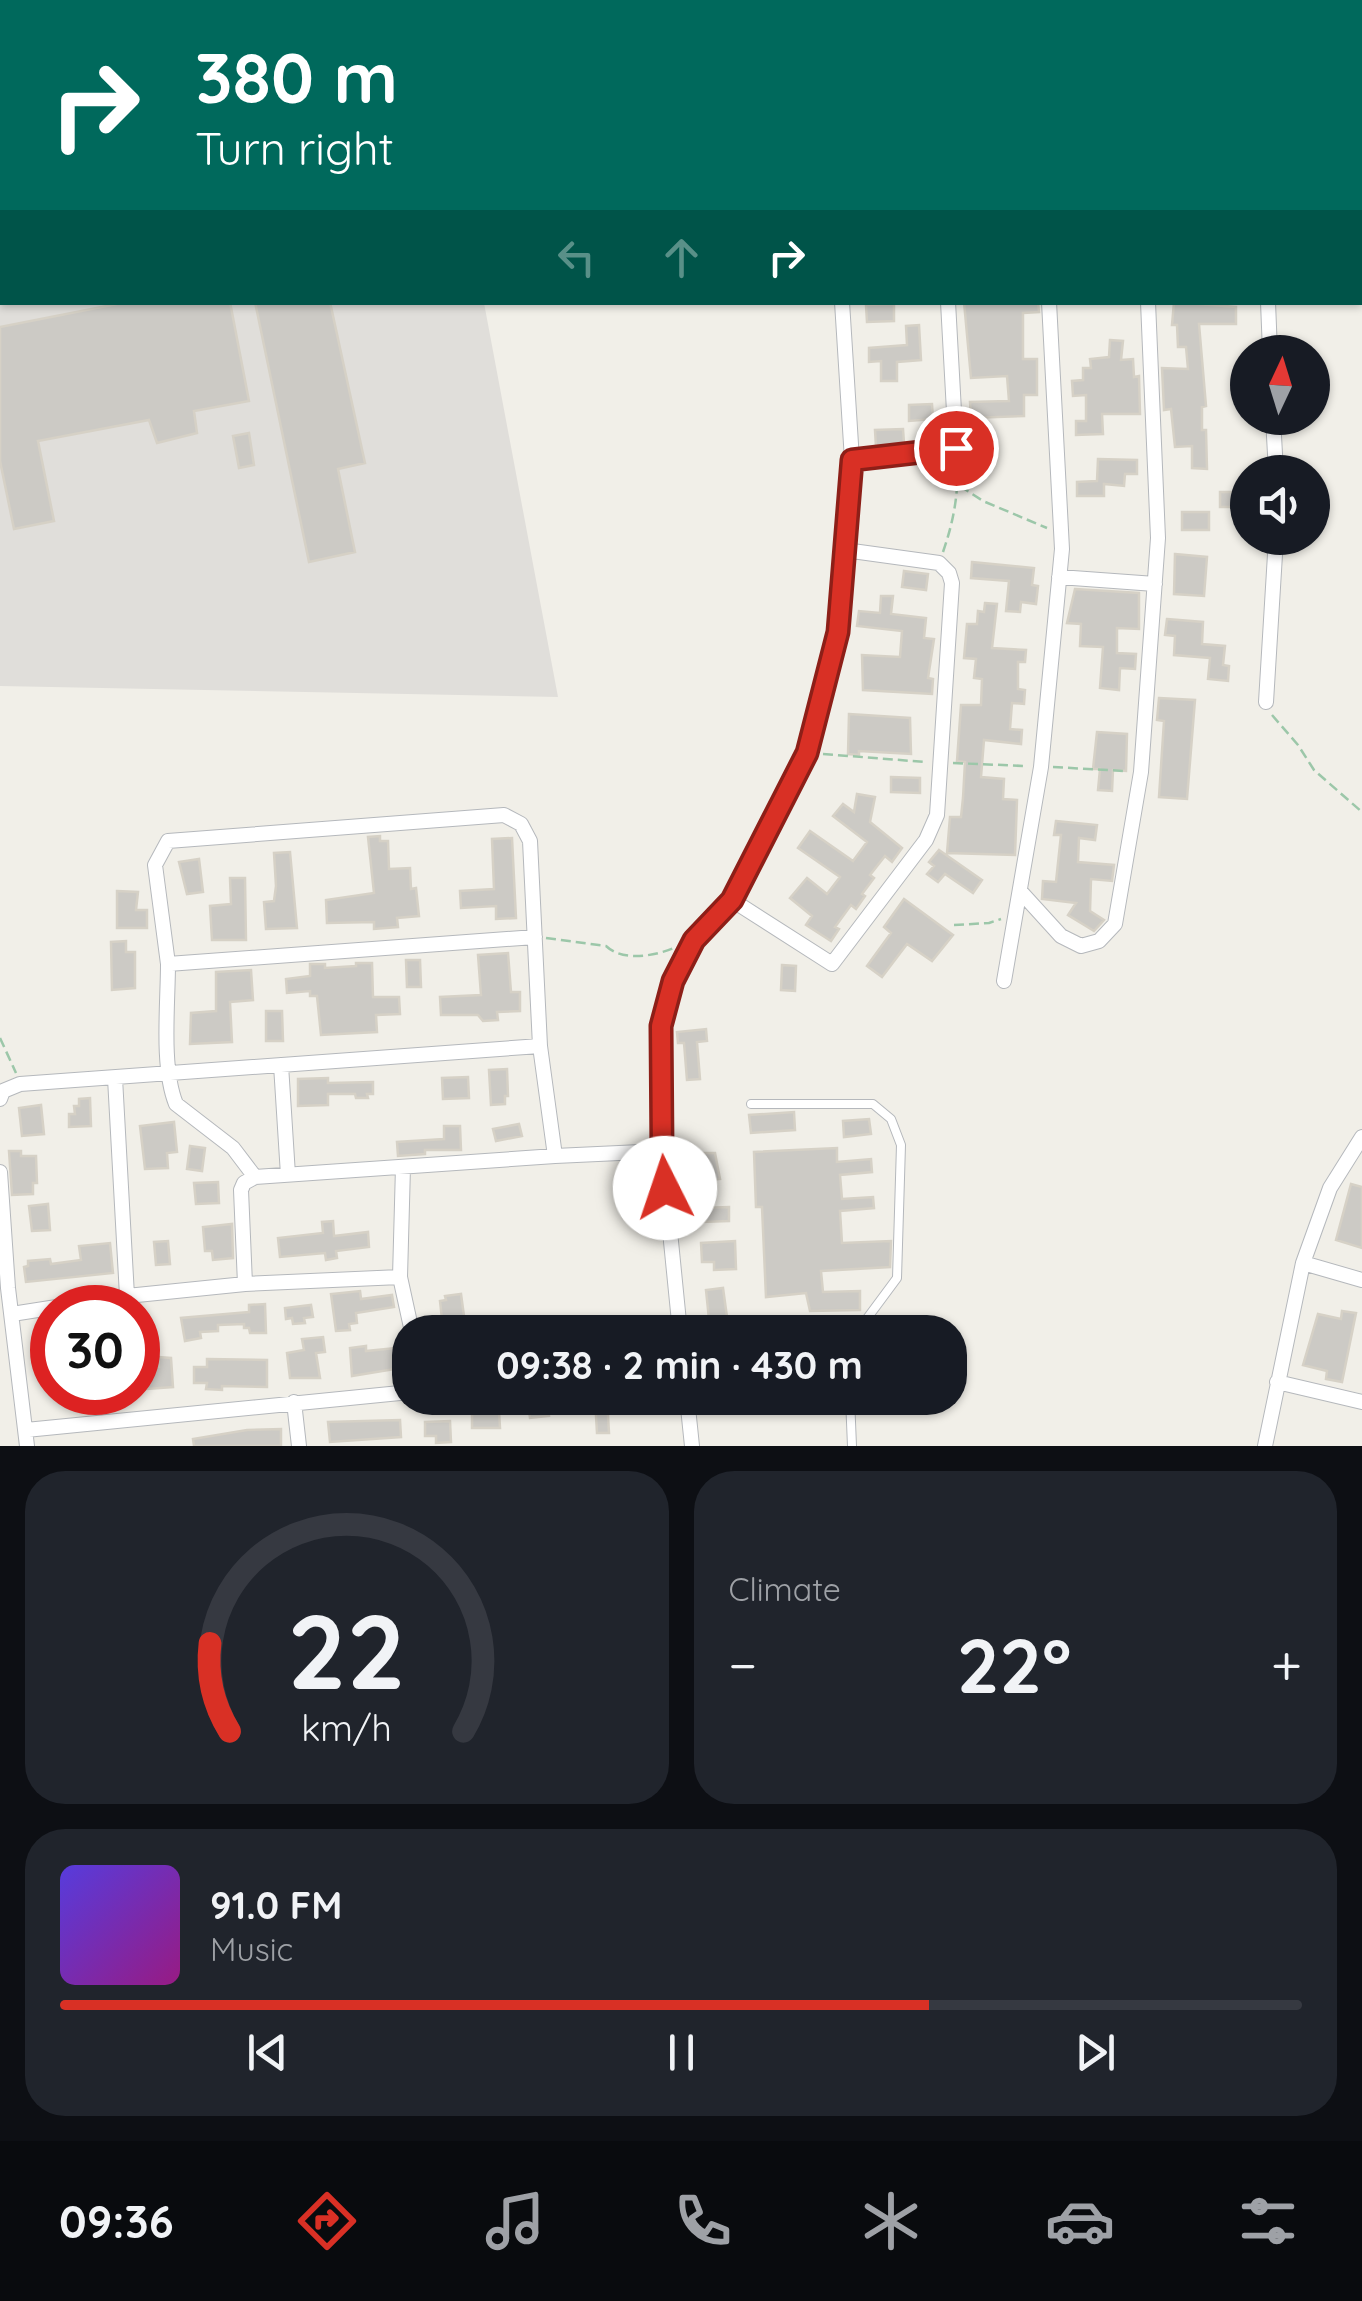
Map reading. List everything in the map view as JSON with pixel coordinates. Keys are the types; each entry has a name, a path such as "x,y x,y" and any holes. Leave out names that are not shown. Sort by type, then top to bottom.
{"street":[{"path":"678,1315 662,1152 661,1026 673,981 694,940 732,900 807,753 838,632 852,460 842,305"},
{"path":"852,460 956,448 948,305"},
{"path":"1004,980 1041,766 1059,577 1061,534 1049,305"},
{"path":"1020,891 1061,936 1081,946 1099,942 1115,924 1142,772 1158,538 1148,305"},
{"path":"1268,305 1269,335"},
{"path":"732,900 832,964 926,840 937,815 950,573 939,563 846,550"},
{"path":"1266,702 1275,555"},
{"path":"1059,577 1154,584"},
{"path":"255,1178 233,1148 176,1104 169,1074 168,964 154,866 168,842 504,816 521,824 530,841 540,1046 555,1156"},
{"path":"168,964 535,936"},
{"path":"0,1098 3,1091 20,1084 540,1046"},
{"path":"281,1065 288,1175"},
{"path":"115,1078 126,1285"},
{"path":"1264,1446 1303,1263 1330,1188 1359,1147"},
{"path":"245,1284 242,1190 244,1183 255,1178 662,1152"},
{"path":"403,1167 400,1278 408,1315"},
{"path":"0,1172 4,1288 12,1314 27,1446"},
{"path":"1303,1263 1362,1280"},
{"path":"160,1293 245,1284 400,1278"},
{"path":"12,1314 30,1311"},
{"path":"1276,1382 1362,1402"},
{"path":"26,1430 392,1394"},
{"path":"294,1402 299,1446"},
{"path":"688,1415 692,1446"}],"lane":[{"path":"751,1104 873,1104 891,1119 900,1145 897,1278 870,1315"},
{"path":"851,1415 852,1446"}],"path":[{"path":"939,563 951,530 959,485 956,448"},
{"path":"959,485 982,500 1061,534"},
{"path":"1266,702 1274,720 1298,745 1314,770 1362,812"},
{"path":"807,753 1142,772"},
{"path":"954,926 990,924 1003,918"},
{"path":"535,936 606,946 612,952 632,956 663,952 694,940"},
{"path":"0,1038 20,1084"}],"shaded area":[{"path":"0,305 484,305 558,697 0,686"}],"building":[{"path":"112,305 231,305 249,401 194,411 197,433 157,443 149,420 38,441 54,521 14,529 0,461 0,327"},
{"path":"256,305 331,305 365,463 338,469 355,552 309,562"},
{"path":"866,305 894,305 894,321 867,322"},
{"path":"964,305 1038,305 1039,312 1023,313 1023,359 1037,359 1037,395 1024,395 1024,416 971,418 970,402 1009,401 1007,376 971,378"},
{"path":"1174,305 1236,307 1236,324 1199,324 1207,469 1192,468 1192,446 1175,447 1171,409 1164,410 1162,368 1188,369 1186,347 1178,347 1177,325 1172,325"},
{"path":"919,325 921,360 897,362 897,381 881,381 881,361 869,362 869,348 907,345 906,326"},
{"path":"1110,340 1123,341 1121,360 1133,359 1134,377 1139,376 1140,414 1102,414 1103,434 1076,435 1076,421 1086,421 1086,395 1073,396 1072,381 1083,380 1083,368 1091,368 1090,359 1109,357"},
{"path":"932,404 933,419 909,421 909,405"},
{"path":"903,429 904,443 876,447 875,430"},
{"path":"249,433 254,465 239,468 233,436"},
{"path":"1098,459 1137,460 1137,474 1125,474 1124,486 1104,484 1104,496 1077,496 1077,482 1097,481"},
{"path":"1220,492 1230,492 1230,507 1220,507"},
{"path":"1182,512 1209,512 1209,530 1182,530"},
{"path":"1175,554 1207,557 1204,596 1174,594"},
{"path":"972,562 1034,568 1036,604 1021,602 1020,612 1006,611 1009,581 971,578"},
{"path":"904,571 928,574 926,590 902,587"},
{"path":"1075,589 1139,593 1139,629 1117,628 1117,653 1136,654 1135,669 1120,668 1119,690 1100,688 1103,647 1080,646 1081,624 1067,623"},
{"path":"881,596 893,596 891,614 926,618 924,638 934,639 928,678 933,679 932,694 863,690 862,655 900,657 902,631 857,626 859,611 880,613"},
{"path":"985,603 997,604 992,648 1026,650 1025,662 1018,662 1018,689 1025,690 1024,704 1012,703 1010,729 1022,730 1021,744 984,740 981,777 1004,779 1003,799 1017,800 1015,855 947,853 950,817 961,817 963,798 965,762 957,761 961,705 981,705 982,679 974,678 976,659 964,658 967,624 977,624 978,611 984,612"},
{"path":"1167,619 1203,622 1202,644 1225,646 1223,665 1229,666 1228,681 1208,679 1210,658 1174,655 1175,636 1165,635"},
{"path":"1159,698 1195,700 1187,799 1159,797 1164,721 1157,720"},
{"path":"849,714 910,718 911,754 848,754"},
{"path":"1097,732 1127,734 1126,771 1113,770 1112,791 1098,790 1100,769 1093,769"},
{"path":"891,777 920,778 920,793 891,792"},
{"path":"857,794 875,797 870,822 902,848 892,862 885,856 870,875 874,878 862,894 865,896 856,909 851,905 835,927 839,929 831,941 806,925 812,916 790,898 807,878 827,894 840,877 798,848 810,831 853,861 867,842 833,816 843,804 854,812"},
{"path":"1056,821 1097,825 1095,840 1079,838 1078,862 1114,865 1112,881 1091,879 1090,911 1104,920 1094,931 1068,915 1076,903 1042,899 1043,881 1056,882 1061,835 1054,835"},
{"path":"380,836 380,841 388,841 389,869 410,868 419,916 397,918 398,927 374,929 374,922 327,923 326,900 374,893 368,837"},
{"path":"512,838 516,918 496,919 496,906 461,908 460,891 494,889 492,839"},
{"path":"939,850 982,880 973,893 945,874 938,882 927,874 934,866 929,862"},
{"path":"290,852 297,928 266,929 264,902 274,901 276,886 274,853"},
{"path":"199,859 203,892 187,894 179,862"},
{"path":"230,878 245,878 246,940 212,940 210,906 231,904"},
{"path":"117,891 138,892 136,910 147,910 147,928 117,928"},
{"path":"904,899 953,935 932,961 907,944 882,977 867,966 891,933 884,927"},
{"path":"126,941 126,952 135,952 135,988 112,990 111,942"},
{"path":"508,953 511,992 520,992 520,1011 497,1012 498,1020 483,1021 478,1015 441,1015 440,997 481,995 478,955"},
{"path":"406,960 420,960 421,987 407,987"},
{"path":"372,963 373,997 399,997 400,1014 376,1015 377,1032 321,1035 317,996 310,996 310,991 287,993 286,979 310,976 310,964 325,964 325,968"},
{"path":"782,965 796,966 795,991 781,990"},
{"path":"251,970 253,1000 230,1002 232,1042 190,1044 191,1013 216,1011 216,972"},
{"path":"266,1011 282,1011 283,1041 266,1041"},
{"path":"706,1029 707,1041 697,1042 700,1079 687,1080 684,1043 678,1043 677,1032"},
{"path":"507,1069 505,1104 491,1105 489,1070"},
{"path":"468,1077 469,1098 443,1099 442,1078"},
{"path":"328,1078 328,1083 373,1082 373,1094 356,1098 355,1094 328,1094 328,1105 298,1106 298,1079"},
{"path":"90,1098 91,1126 69,1127 69,1114 75,1114 74,1106 79,1106 79,1099"},
{"path":"41,1105 44,1134 22,1136 19,1108"},
{"path":"794,1112 795,1130 751,1133 749,1115"},
{"path":"869,1119 871,1134 844,1137 843,1121"},
{"path":"174,1122 177,1152 167,1153 168,1168 145,1169 140,1126"},
{"path":"519,1124 522,1136 496,1141 493,1129"},
{"path":"444,1126 460,1126 461,1150 425,1150 425,1154 398,1156 397,1142 444,1139"},
{"path":"190,1146 205,1148 202,1171 187,1169"},
{"path":"837,1148 837,1162 871,1159 872,1172 840,1175 842,1199 873,1197 874,1208 840,1211 842,1243 891,1241 890,1267 821,1271 823,1292 860,1291 860,1310 810,1311 806,1293 766,1297 762,1207 756,1207 754,1152"},
{"path":"9,1151 36,1156 37,1183 33,1183 33,1194 12,1195"},
{"path":"696,1153 715,1153 720,1179 693,1182 691,1165 696,1164"},
{"path":"218,1182 219,1203 196,1204 194,1183"},
{"path":"1351,1184 1362,1187 1362,1248 1336,1240"},
{"path":"48,1204 50,1230 32,1231 29,1206"},
{"path":"729,1207 729,1221 701,1222 701,1208"},
{"path":"333,1221 334,1236 368,1232 369,1247 336,1251 337,1258 326,1260 325,1253 280,1257 278,1238 323,1233 322,1222"},
{"path":"232,1224 233,1258 213,1260 212,1251 205,1251 203,1227"},
{"path":"168,1241 170,1264 156,1265 154,1242"},
{"path":"735,1241 736,1269 714,1270 714,1262 702,1262 701,1243"},
{"path":"110,1243 113,1273 26,1282 24,1267 28,1261 50,1259 51,1264 81,1260 79,1246"},
{"path":"723,1288 727,1315 709,1315 706,1290"},
{"path":"360,1291 361,1299 392,1295 394,1307 356,1313 357,1323 349,1324 350,1330 336,1331 331,1294"},
{"path":"461,1294 464,1315 442,1315 440,1301 446,1300 445,1296"},
{"path":"265,1304 266,1333 250,1333 244,1324 218,1325 218,1331 200,1332 201,1338 185,1341 181,1318 249,1312 249,1305"},
{"path":"311,1305 313,1317 304,1318 305,1323 293,1324 292,1318 286,1319 285,1308"},
{"path":"1342,1311 1356,1313 1342,1382 1326,1379 1327,1371 1303,1365 1318,1314 1341,1319"},
{"path":"323,1337 325,1352 316,1353 320,1378 290,1378 287,1353 304,1350 302,1339"},
{"path":"350,1348 392,1348 392,1369 352,1376"},
{"path":"160,1357 171,1358 173,1387 160,1388"},
{"path":"207,1359 267,1360 267,1387 206,1389 207,1383 194,1383 194,1367 207,1367"},
{"path":"472,1415 499,1415 500,1428 472,1428"},
{"path":"596,1415 608,1415 609,1433 597,1433"},
{"path":"400,1420 401,1437 330,1442 328,1422"},
{"path":"450,1421 451,1442 436,1443 436,1436 425,1436 425,1422"},
{"path":"281,1429 281,1446 194,1446 193,1439"}],"route":[{"path":"665,1188 661,1026 673,981 694,940 732,900 807,753 838,632 852,460 956,448"}]}
